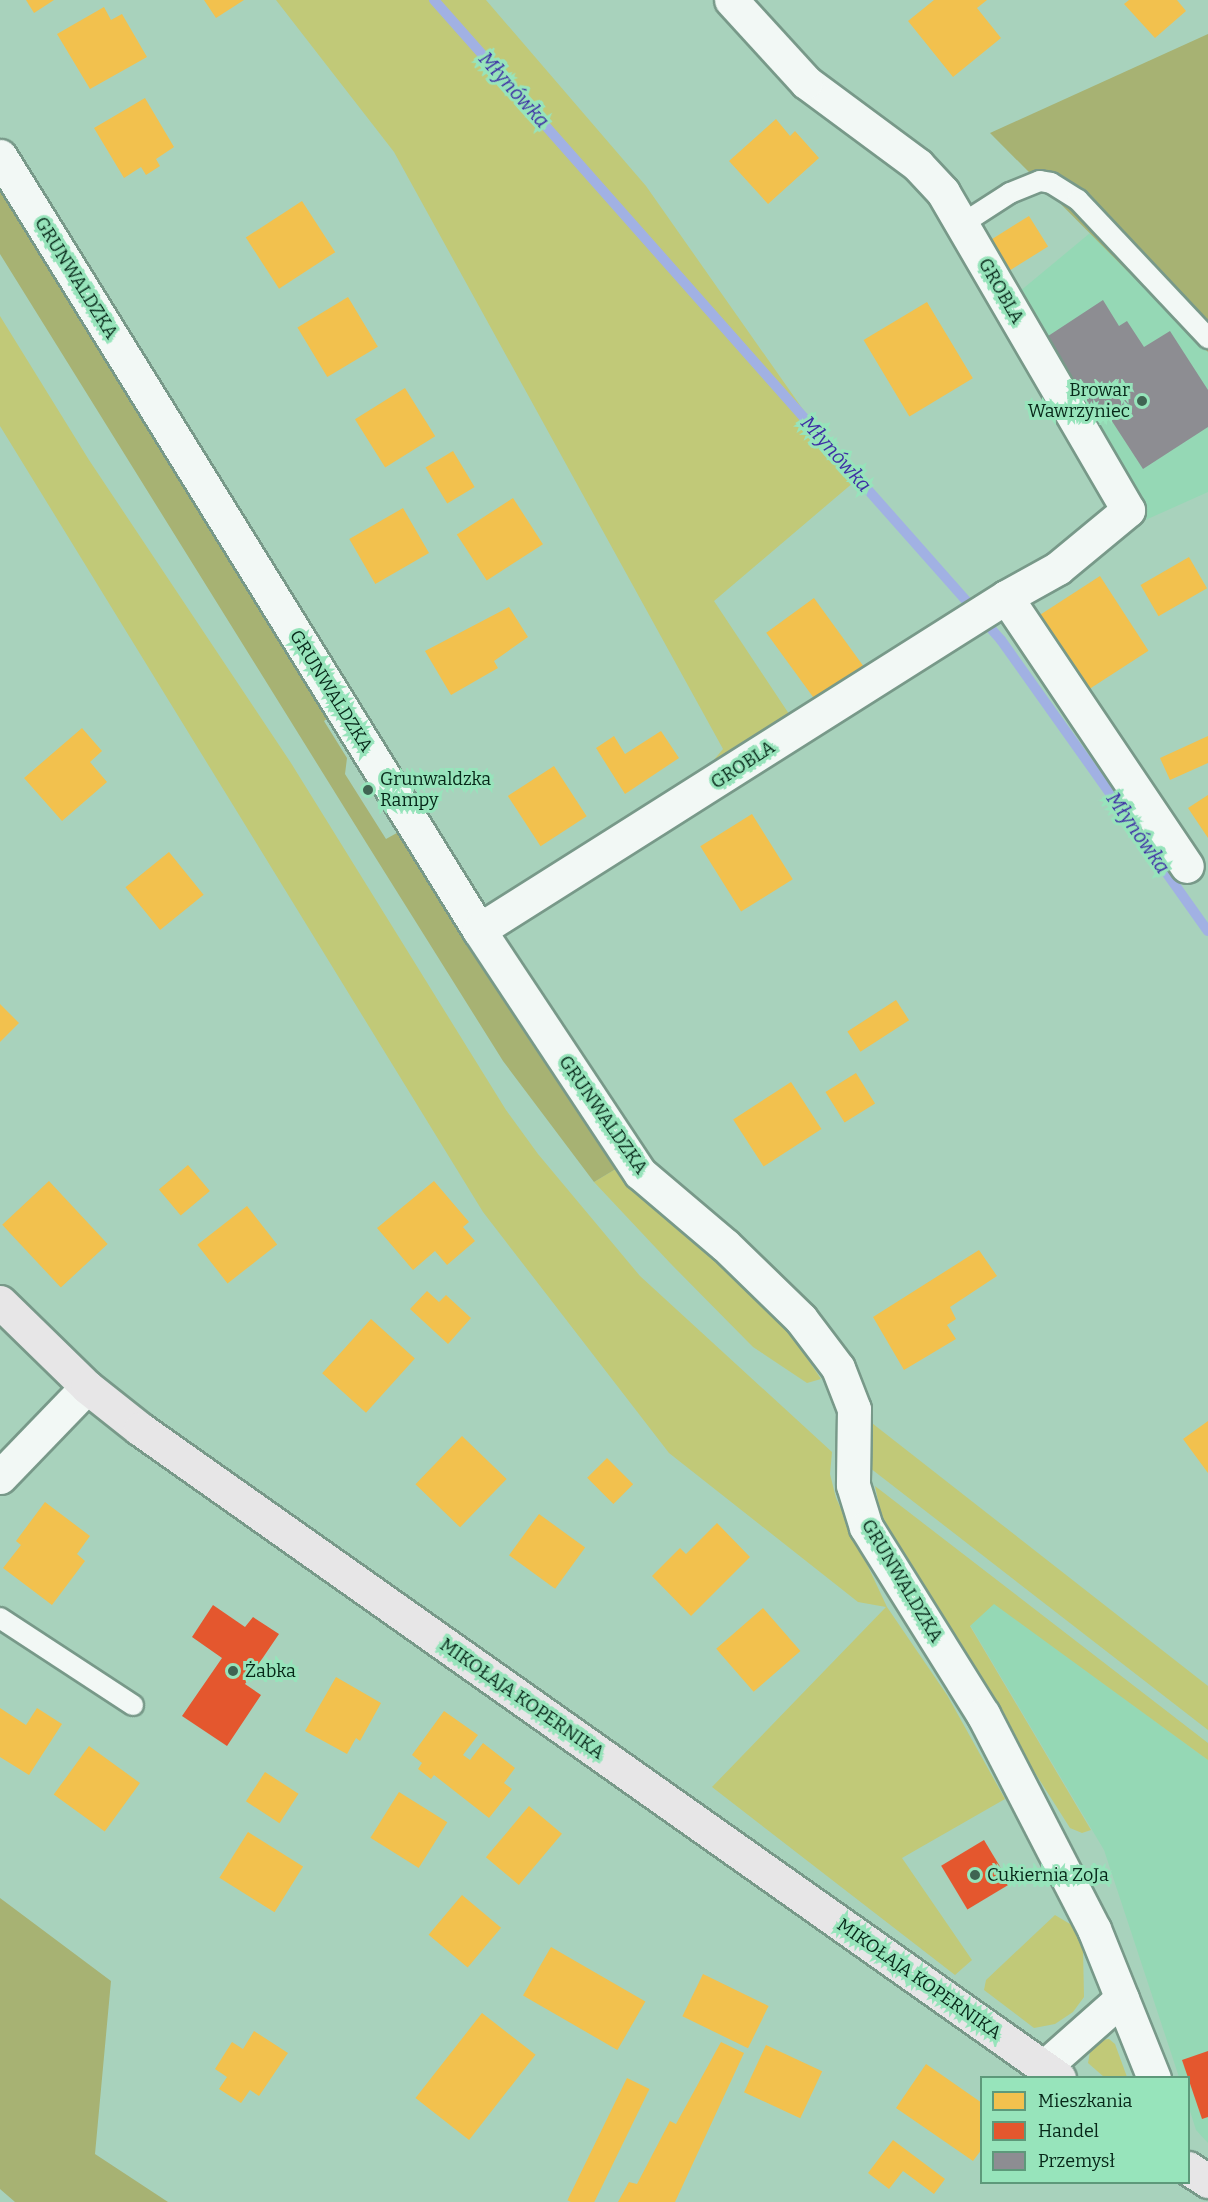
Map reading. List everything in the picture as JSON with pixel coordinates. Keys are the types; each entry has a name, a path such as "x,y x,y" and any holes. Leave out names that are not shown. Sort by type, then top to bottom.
{"main road":[{"name":"MIKOŁAJA KOPERNIKA","path":"0,1302 87,1387 154,1438 1051,2072"},
{"path":"1190,2169 1208,2181"}],"street":[{"name":"GROBLA","path":"479,930 1006,597 1058,568 1128,510 943,192 918,165 806,82 731,0"},
{"name":"GRUNWALDZKA","path":"0,156 479,930 640,1173 725,1245 801,1319 838,1368 854,1409 853,1485 866,1527 983,1714 1094,1929 1153,2076"},
{"path":"1006,597 1187,866"},
{"path":"0,1477 87,1387"},
{"path":"1051,2072 1122,1998"}],"lane":[{"path":"962,224 1011,193 1040,181 1052,183 1078,200 1208,338"},
{"path":"0,1618 133,1705"}],"shaded area":[{"path":"276,0 486,0 646,186 854,482 714,601 799,729 672,810 723,749 394,152"},
{"path":"1208,34 1208,352 990,133"},
{"path":"0,180 333,714 324,721 347,758 345,774 386,839 404,829 530,1041 619,1167 594,1182 503,1061 0,254"},
{"path":"1090,233 1208,352 1208,492 1141,522 1013,297"},
{"path":"0,316 89,460 291,763 506,1110 538,1154 640,1276 832,1452 830,1474 836,1498 887,1607 947,1695 1005,1799 902,1858 972,1960 955,1975 712,1787 886,1607 858,1602 669,1453 483,1212 0,426"},
{"path":"619,1167 633,1186 761,1302 795,1340 821,1379 807,1383 753,1347 671,1264 594,1182"},
{"path":"854,1409 1208,1686 1208,1730 852,1454"},
{"path":"875,1486 1208,1743 1208,1760 994,1604 970,1626 1091,1830 1082,1833 1070,1828 886,1538"},
{"path":"994,1603 1208,1760 1208,2143 1196,2130 1190,2111 1190,2076 1179,2076 1104,1850 970,1625"},
{"path":"0,1898 111,1981 95,2154 168,2202 15,2202 0,2189"},
{"path":"1055,1915 1075,1927 1083,1949 1084,1997 1073,2012 1055,2024 1034,2028 984,1990 986,1980"},
{"path":"1109,2039 1115,2044 1127,2076 1103,2076 1088,2063 1090,2052 1102,2040"}],"building: Mieszkania":[{"path":"26,0 54,0 34,13"},
{"path":"204,0 244,0 216,18"},
{"path":"934,0 987,0 977,8 1001,38 953,77 908,21"},
{"path":"1129,0 1177,0 1186,11 1155,38 1124,4"},
{"path":"104,7 111,20 122,14 147,57 90,89 57,34"},
{"path":"145,98 174,147 156,159 160,166 146,175 141,167 124,178 94,128"},
{"path":"776,119 790,136 795,131 819,158 768,204 729,161"},
{"path":"302,201 335,252 279,289 246,237"},
{"path":"1029,216 1048,247 1007,272 987,242"},
{"path":"348,297 378,347 327,377 297,327"},
{"path":"927,302 973,378 909,416 864,340"},
{"path":"405,388 435,436 385,468 355,419"},
{"path":"453,451 475,487 447,503 426,467"},
{"path":"513,498 543,544 487,581 457,534"},
{"path":"403,508 429,553 375,584 349,539"},
{"path":"1189,557 1207,588 1159,616 1141,585"},
{"path":"1100,576 1148,651 1086,691 1037,617"},
{"path":"814,598 865,668 817,703 766,633"},
{"path":"509,607 528,637 494,661 498,668 451,695 425,651"},
{"path":"82,728 102,751 90,762 107,782 62,821 24,778"},
{"path":"661,731 679,758 625,794 596,748 614,736 625,754"},
{"path":"1208,736 1208,763 1170,780 1160,758"},
{"path":"554,766 587,816 541,846 508,796"},
{"path":"1208,795 1208,838 1188,808"},
{"path":"752,814 793,879 741,912 700,846"},
{"path":"169,852 204,895 160,930 125,887"},
{"path":"896,1000 909,1020 860,1052 847,1032"},
{"path":"0,1004 19,1023 0,1042"},
{"path":"856,1073 875,1104 845,1123 825,1092"},
{"path":"791,1082 821,1129 764,1167 733,1120"},
{"path":"188,1165 210,1191 181,1215 159,1189"},
{"path":"49,1181 108,1244 61,1288 2,1225"},
{"path":"434,1181 469,1222 463,1227 475,1241 447,1265 435,1251 413,1270 377,1228"},
{"path":"247,1206 277,1245 228,1283 197,1245"},
{"path":"979,1250 997,1276 950,1307 956,1319 947,1325 956,1339 904,1370 873,1317"},
{"path":"427,1291 439,1302 446,1295 471,1318 448,1344 410,1309"},
{"path":"371,1319 415,1358 366,1413 322,1373"},
{"path":"1208,1421 1208,1473 1183,1439"},
{"path":"462,1436 507,1479 460,1527 415,1484"},
{"path":"607,1458 633,1484 613,1504 587,1478"},
{"path":"45,1502 90,1536 77,1554 85,1561 52,1605 3,1568 21,1545 16,1541"},
{"path":"539,1514 585,1548 555,1589 509,1555"},
{"path":"717,1523 750,1557 691,1616 652,1576 680,1548 686,1554"},
{"path":"763,1608 800,1651 754,1692 716,1649"},
{"path":"336,1677 381,1703 360,1741 356,1738 347,1754 305,1731"},
{"path":"0,1708 26,1725 37,1708 62,1724 29,1775 0,1757"},
{"path":"444,1711 478,1735 463,1755 470,1760 483,1743 515,1768 504,1783 512,1789 489,1818 434,1775 431,1779 418,1769 422,1763 412,1755"},
{"path":"89,1746 140,1783 105,1832 54,1795"},
{"path":"265,1772 299,1794 279,1823 246,1801"},
{"path":"399,1792 447,1822 419,1868 370,1838"},
{"path":"529,1806 562,1834 519,1885 486,1857"},
{"path":"248,1832 303,1866 275,1912 219,1878"},
{"path":"462,1895 501,1928 468,1968 429,1935"},
{"path":"551,1947 645,2002 617,2050 523,1995"},
{"path":"703,1974 769,2006 748,2048 682,2016"},
{"path":"482,2013 536,2055 469,2140 416,2098"},
{"path":"254,2031 288,2053 259,2096 250,2090 241,2103 219,2089 227,2077 215,2069 232,2042 243,2049"},
{"path":"721,2042 744,2053 675,2202 618,2202 629,2182 637,2184 670,2121 676,2124"},
{"path":"766,2045 822,2071 800,2118 744,2092"},
{"path":"926,2064 980,2102 980,2152 973,2161 896,2108"},
{"path":"627,2078 649,2089 594,2202 567,2200"},
{"path":"893,2140 945,2179 934,2194 903,2171 889,2189 868,2173"}],"building: Handel":[{"name":"Żabka","path":"213,1605 245,1627 253,1617 279,1634 245,1684 261,1695 227,1746 182,1716 222,1658 192,1637"},
{"name":"Cukiernia ZoJa","path":"984,1840 1010,1884 967,1909 941,1866"},
{"path":"1208,2051 1208,2117 1202,2119 1190,2084 1190,2076 1187,2076 1182,2060"}],"building: Przemysł":[{"name":"Browar Wawrzyniec","path":"1103,300 1119,326 1127,321 1144,347 1170,331 1208,390 1208,427 1143,469 1106,412 1090,422 1039,342"}],"waterway":[{"name":"Młynówka","path":"434,0 1001,640 1208,931"}],"place":[{"name":"Browar Wawrzyniec","path":"1142,401"},
{"name":"Grunwaldzka Rampy","path":"368,790"},
{"name":"Żabka","path":"233,1671"},
{"name":"Cukiernia ZoJa","path":"975,1875"}]}
